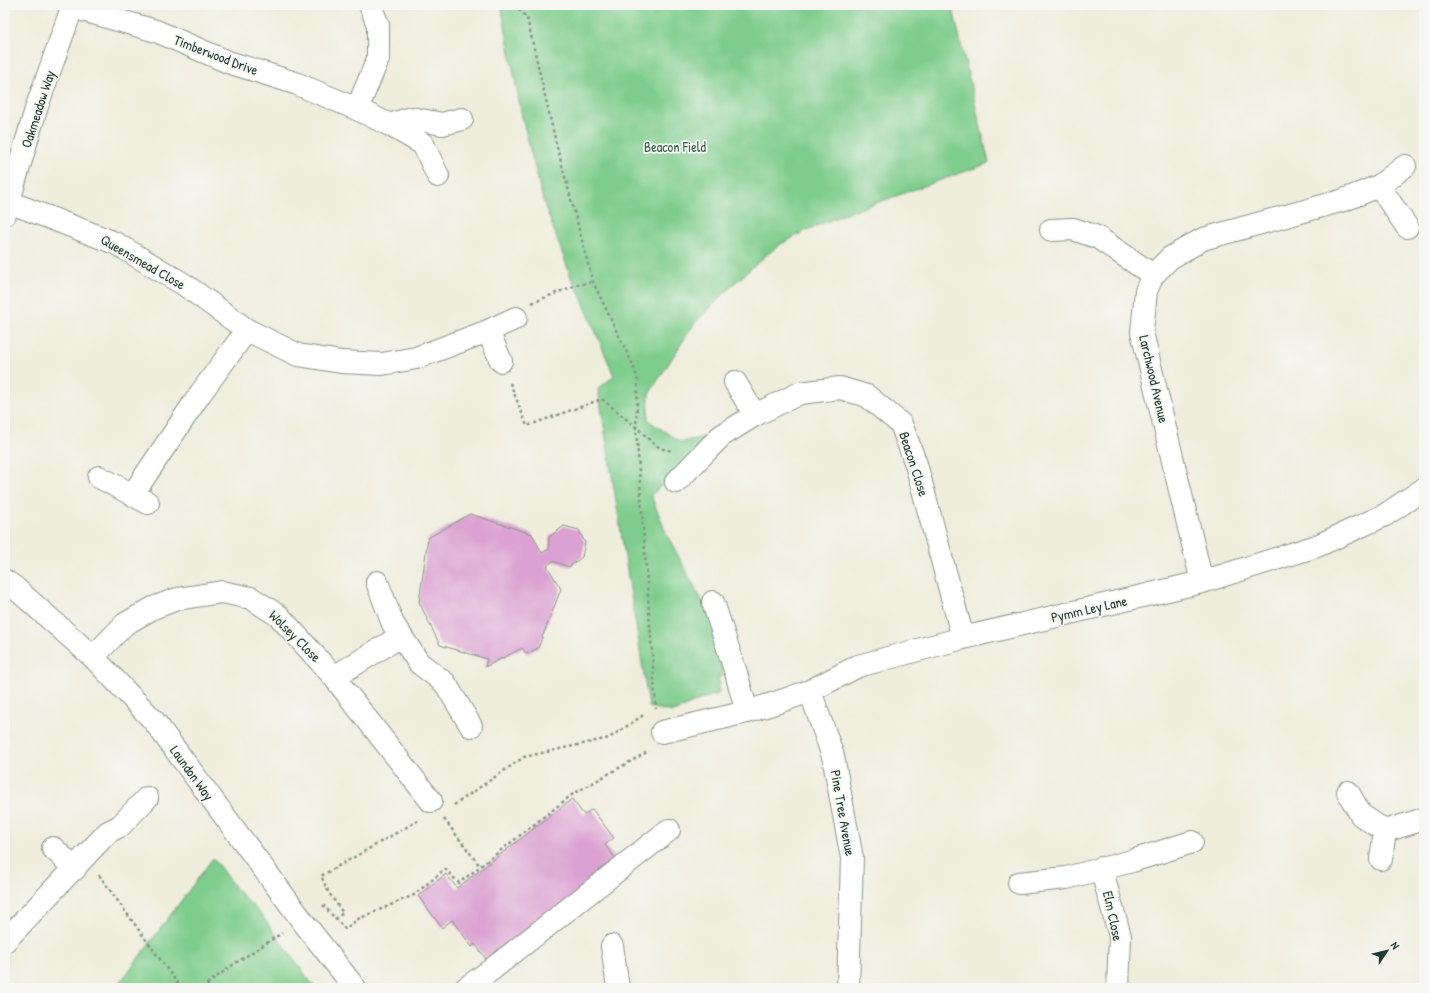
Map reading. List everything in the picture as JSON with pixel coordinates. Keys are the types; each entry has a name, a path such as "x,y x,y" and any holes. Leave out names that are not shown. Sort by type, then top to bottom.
{"street":[{"path":"357,109 378,59 378,25 370,5"},
{"name":"Timberwood Drive","path":"73,6 156,31 228,62 295,83 390,124 423,144 438,176"},
{"name":"Oakmeadow Way","path":"7,208 37,106 73,6"},
{"path":"390,124 411,118 442,124 462,119"},
{"name":"Larchwood Avenue","path":"1202,582 1142,332 1146,291 1153,275 1170,258 1202,239 1344,200 1379,186 1405,166"},
{"path":"1379,186 1407,227"},
{"name":"Queensmead Close","path":"7,208 116,243 184,285 247,330 298,355 342,362 382,364 416,358 488,331 516,318"},
{"path":"1051,230 1073,229 1097,237 1153,275"},
{"path":"99,477 141,498 200,394 247,330"},
{"path":"488,331 501,361"},
{"path":"735,382 755,415"},
{"name":"Beacon Close","path":"676,482 720,436 755,415 800,393 840,388 867,396 901,424 916,464 963,638"},
{"name":"Pymm Ley Lane","path":"662,732 747,712 810,691 858,666 963,638 1202,582 1317,546 1385,515 1424,489"},
{"name":"Laundon Way","path":"5,581 14,587 93,657 154,721 354,988"},
{"path":"377,582 393,624 418,663 445,683 471,726"},
{"name":"Wolsey Close","path":"93,657 124,624 177,598 222,592 251,598 279,616 334,677 436,809"},
{"path":"713,602 747,712"},
{"path":"334,677 401,636"},
{"name":"Pine Tree Avenue","path":"810,691 833,756 852,858 848,988"},
{"path":"1348,792 1361,815 1385,831"},
{"path":"5,941 108,832 120,826 148,798"},
{"path":"1385,831 1424,819"},
{"path":"466,988 669,830"},
{"path":"1381,858 1385,831"},
{"path":"1019,883 1066,878 1132,861 1192,842"},
{"path":"53,848 80,863"},
{"name":"Elm Close","path":"1101,868 1120,936 1118,988"},
{"path":"612,946 618,988"}],"path":[{"path":"345,929 358,919 414,895 445,869 459,883 573,794 656,747 662,732 655,707 636,427 638,381 634,367 593,282 556,143 527,18 515,5"},
{"path":"516,318 521,307 576,285 593,282"},
{"path":"501,361 527,426 602,398 636,427 654,445 672,452 679,451"},
{"path":"335,919 343,913 329,893 321,876 524,757 609,738 649,712"},
{"path":"436,809 480,866"},
{"path":"80,863 181,988"},
{"path":"202,988 207,984 209,988"}],"green space":[{"name":"Beacon Field","path":"501,5 952,5 989,163 845,214 807,230 781,244 736,282 694,324 649,394 648,420 680,442 705,437 709,442 651,495 666,533 707,610 717,641 723,675 718,678 720,684 718,694 704,698 673,712 649,707 598,389 614,376 576,285 572,280 543,200 522,117"},
{"path":"213,858 236,889 260,913 315,988 290,988 287,986 280,988 116,988"}],"building":[{"path":"470,514 532,534 542,553 549,549 549,537 564,526 579,530 585,543 582,557 569,567 553,561 547,566 561,589 538,648 527,654 522,648 485,667 487,659 440,645 419,602 428,538"},
{"path":"572,799 584,815 592,809 614,838 605,845 619,863 489,963 475,944 472,947 452,920 442,928 418,896 446,874 457,888"}]}
